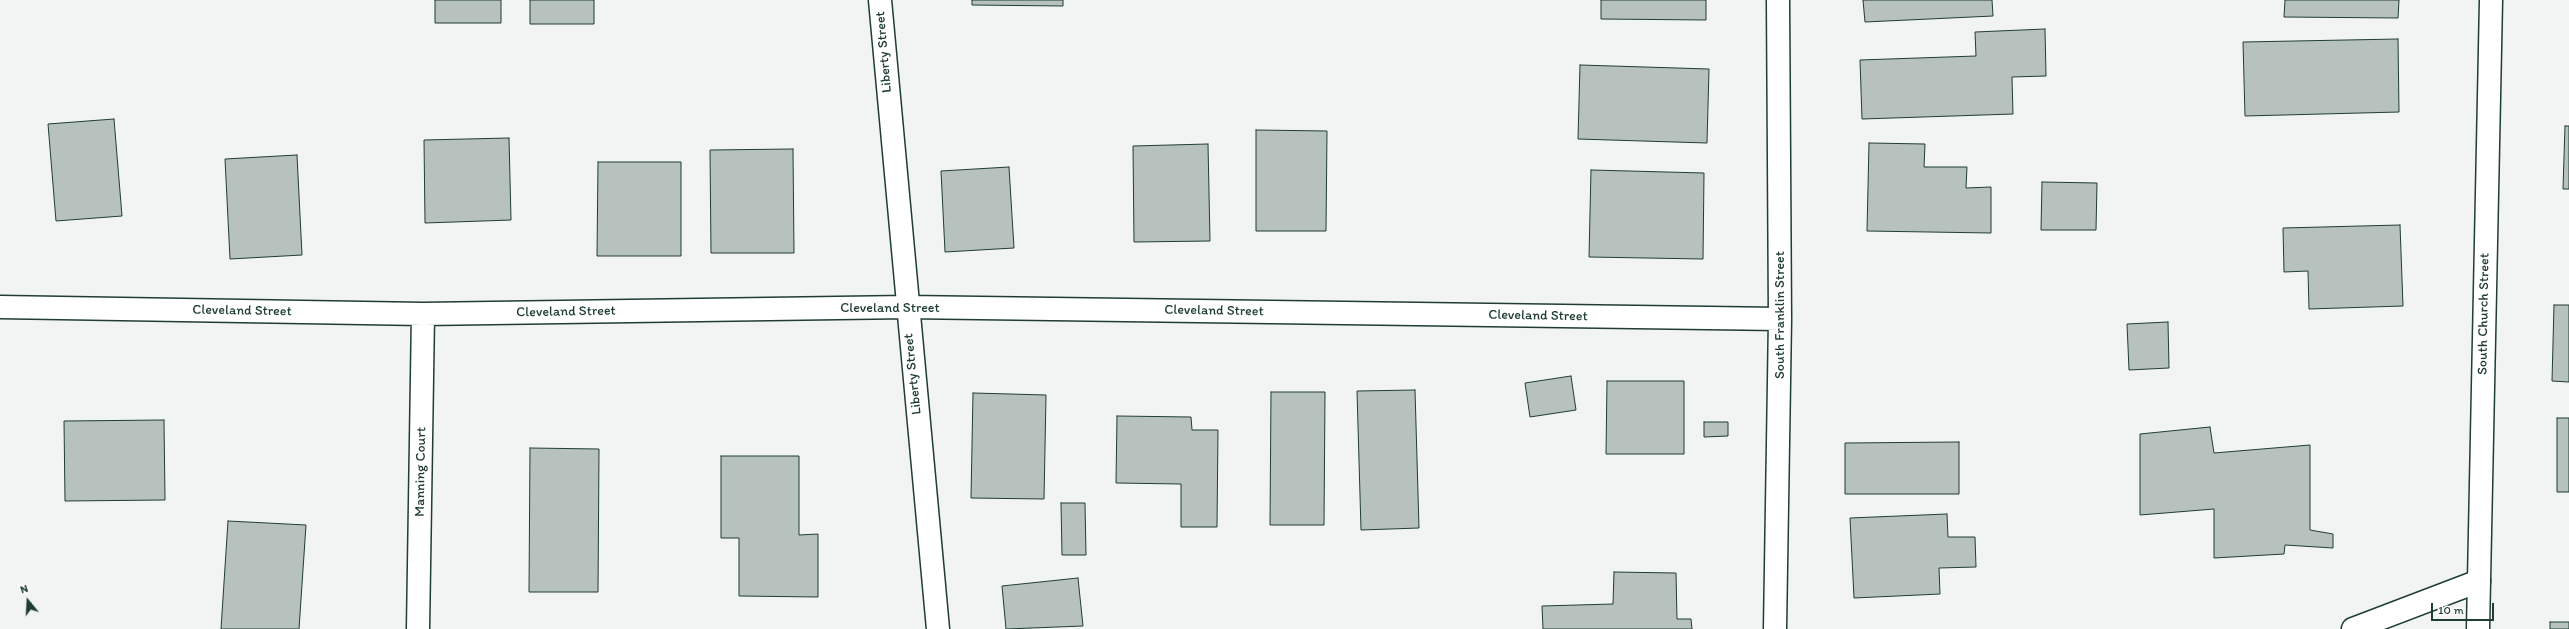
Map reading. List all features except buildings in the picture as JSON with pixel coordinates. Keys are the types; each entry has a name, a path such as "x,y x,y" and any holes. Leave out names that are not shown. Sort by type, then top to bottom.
{"street":[{"name":"Liberty Street","path":"880,0 907,307 938,629"},
{"name":"South Franklin Street","path":"1775,629 1780,319 1778,0"},
{"name":"South Church Street","path":"2478,629 2491,0"},
{"name":"Cleveland Street","path":"0,307 423,314 907,307 1780,319"},
{"name":"Manning Court","path":"418,629 423,314"},
{"path":"2353,629 2479,581"}]}
